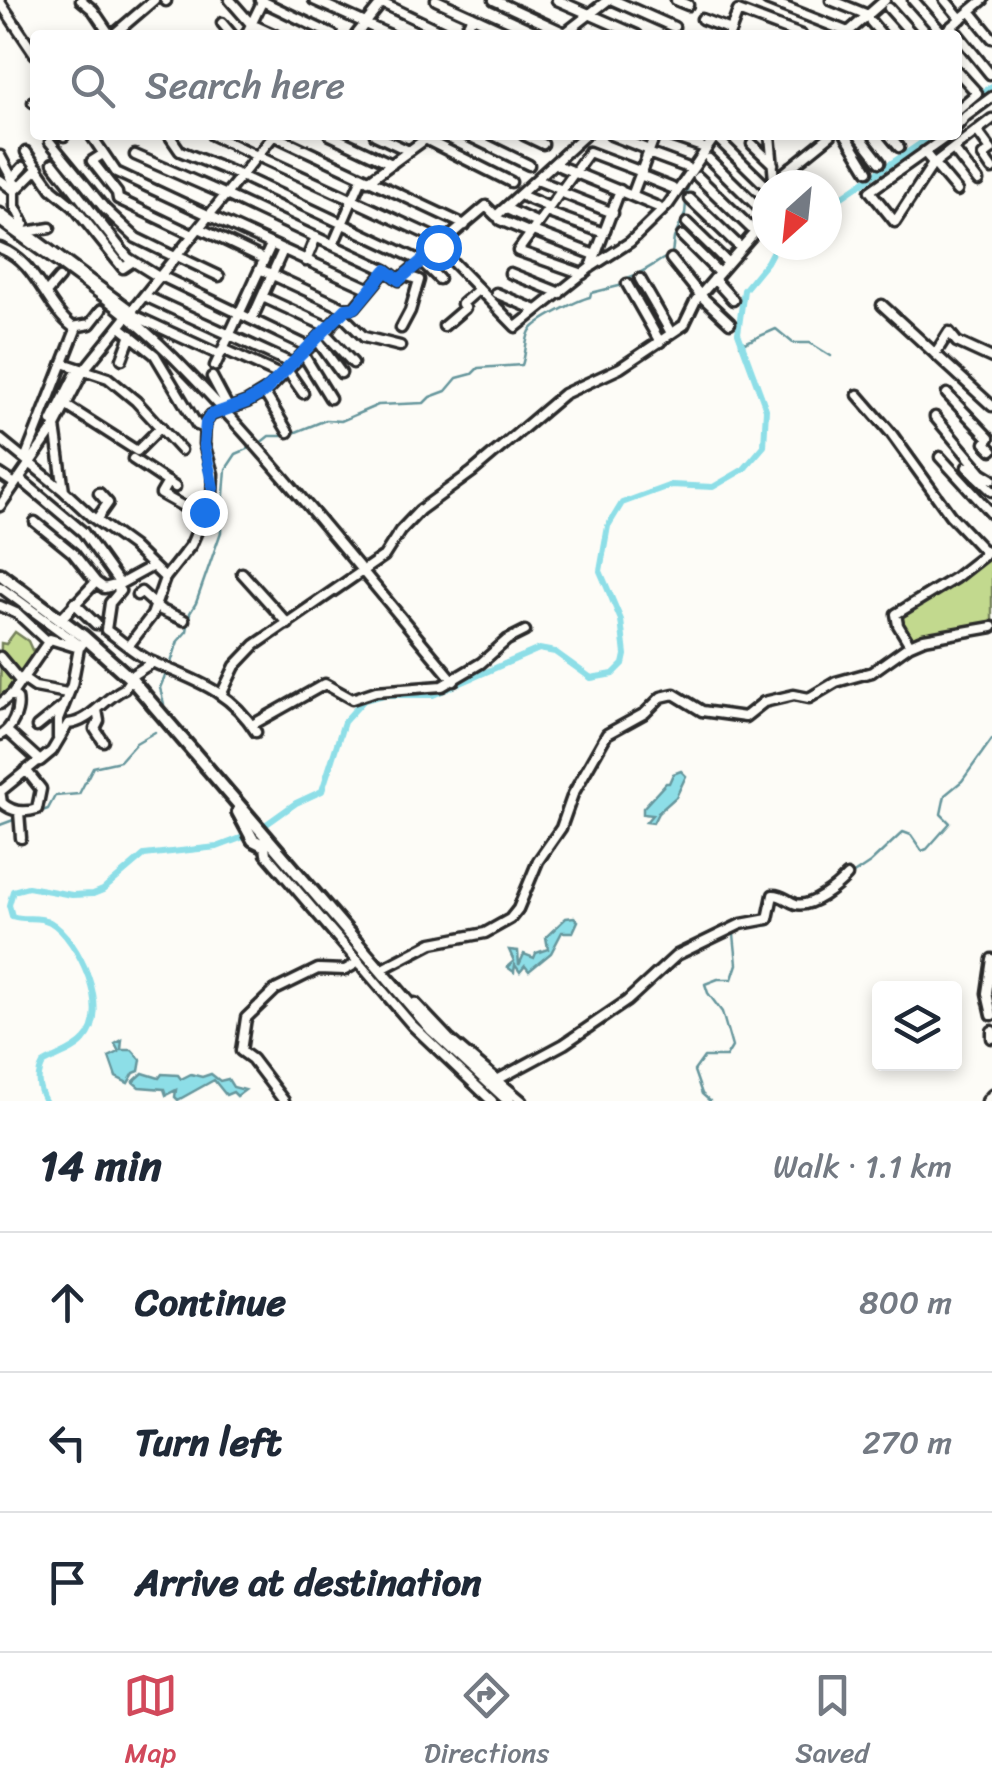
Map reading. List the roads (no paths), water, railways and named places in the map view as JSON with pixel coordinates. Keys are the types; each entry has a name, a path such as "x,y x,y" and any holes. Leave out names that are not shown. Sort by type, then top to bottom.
{"main road":[{"path":"0,580 110,658 258,835 450,1048 514,1100"},
{"path":"0,580 129,681 258,835"},
{"path":"380,971 426,1034 496,1101"}],"street":[{"path":"81,0 94,10 108,30"},
{"path":"116,30 142,4 154,0"},
{"path":"230,0 251,24 264,30"},
{"path":"314,0 379,30"},
{"path":"436,0 502,30"},
{"path":"494,0 562,30"},
{"path":"558,0 626,30"},
{"path":"569,30 611,0 674,28"},
{"path":"676,0 688,5"},
{"path":"767,0 788,4 838,30"},
{"path":"831,0 869,18 878,30"},
{"path":"913,0 939,30"},
{"path":"945,0 961,19"},
{"path":"948,30 983,0 992,11"},
{"path":"248,30 262,1 323,30"},
{"path":"358,30 380,1 440,30"},
{"path":"0,2 30,47"},
{"path":"780,27 788,4"},
{"path":"852,30 887,4 908,30"},
{"path":"733,30 738,11 788,30"},
{"path":"970,11 992,38"},
{"path":"465,30 472,16"},
{"path":"702,19 726,30"},
{"path":"222,24 227,30"},
{"path":"962,39 990,74"},
{"path":"962,77 976,93 962,105"},
{"path":"962,121 992,97"},
{"path":"962,137 992,119"},
{"path":"977,131 991,150 983,156 992,169"},
{"path":"94,140 119,173 370,290"},
{"path":"172,140 180,151 420,261 439,279"},
{"path":"223,140 440,244 515,327 630,242 668,205 717,140"},
{"path":"122,359 131,335 128,315 269,140"},
{"path":"283,140 465,226"},
{"path":"341,140 392,164"},
{"path":"386,140 410,151"},
{"path":"332,244 365,180 424,140"},
{"path":"436,140 511,182"},
{"path":"478,140 529,165"},
{"path":"535,140 543,144"},
{"path":"135,155 332,244 399,280 486,206 496,216 580,140"},
{"path":"623,140 686,167"},
{"path":"632,196 653,140"},
{"path":"682,140 702,147"},
{"path":"720,140 755,170"},
{"path":"771,140 773,170"},
{"path":"788,170 825,140"},
{"path":"849,140 868,171"},
{"path":"864,140 880,162"},
{"path":"894,140 899,147"},
{"path":"942,140 887,184 870,191 895,222 933,164 954,150 959,140"},
{"path":"50,142 105,209 136,238 218,276"},
{"path":"752,144 773,164"},
{"path":"954,150 978,181"},
{"path":"26,152 52,189 74,206 122,268 132,262"},
{"path":"583,274 518,250 588,152 672,188"},
{"path":"924,152 957,190"},
{"path":"103,154 92,160 118,199 189,233"},
{"path":"0,156 12,179 16,212 20,213 23,230"},
{"path":"709,159 752,197"},
{"path":"53,163 132,262 252,319 306,351 330,398"},
{"path":"559,166 658,208"},
{"path":"12,179 23,167"},
{"path":"15,191 38,168"},
{"path":"698,177 752,230"},
{"path":"0,180 15,191"},
{"path":"537,180 612,213"},
{"path":"591,268 620,190"},
{"path":"520,194 604,233"},
{"path":"690,199 740,248"},
{"path":"509,210 534,229"},
{"path":"0,213 115,302 226,410 454,682"},
{"path":"175,256 189,233 208,215"},
{"path":"500,220 534,229 596,255"},
{"path":"0,221 128,315 222,352 288,370"},
{"path":"687,223 728,263"},
{"path":"23,230 50,228"},
{"path":"200,228 264,259"},
{"path":"222,693 235,666 255,645 384,556 420,510 472,472 564,394 620,368 689,319 700,295 752,234"},
{"path":"682,236 733,300"},
{"path":"306,260 316,237"},
{"path":"215,366 271,245"},
{"path":"0,248 17,258 47,292 61,316 77,327 90,324 102,310"},
{"path":"252,319 284,250"},
{"path":"671,259 700,295 730,323"},
{"path":"260,269 344,312 364,337 400,346"},
{"path":"129,645 138,638 165,578 191,545 213,488 205,428 211,415 264,392 344,312 355,308 386,270"},
{"path":"510,273 560,293"},
{"path":"401,328 418,280 404,275"},
{"path":"0,506 81,369 159,276"},
{"path":"47,292 58,278"},
{"path":"640,279 671,333"},
{"path":"627,284 660,342"},
{"path":"444,326 480,289"},
{"path":"496,293 536,310"},
{"path":"145,296 230,335 288,370 302,394"},
{"path":"263,297 324,334 353,363"},
{"path":"882,305 992,406"},
{"path":"27,461 77,327"},
{"path":"935,354 949,332 957,342 992,358"},
{"path":"324,334 341,373"},
{"path":"131,335 155,356 197,425 205,428"},
{"path":"63,363 108,378 181,450"},
{"path":"212,377 226,410"},
{"path":"264,392 288,432"},
{"path":"947,394 976,422 992,450"},
{"path":"858,395 950,516 989,551 955,578 896,614 910,644"},
{"path":"49,398 63,403 171,485 161,494 186,508 205,510"},
{"path":"27,461 55,426 63,403"},
{"path":"935,417 992,480"},
{"path":"55,426 64,491"},
{"path":"124,471 161,427"},
{"path":"0,439 132,546 165,578"},
{"path":"940,457 992,514"},
{"path":"967,467 992,491"},
{"path":"0,474 16,480 83,532 120,592 110,603 106,630 153,662 222,693 254,728 325,684 352,699 376,691 454,682 507,640 525,632"},
{"path":"0,498 16,480"},
{"path":"83,532 108,503 99,493"},
{"path":"36,522 73,553 104,588 118,585 151,566"},
{"path":"242,573 288,624"},
{"path":"60,619 96,582"},
{"path":"137,595 141,592 155,606 184,620"},
{"path":"74,603 96,624"},
{"path":"0,606 18,614 47,641"},
{"path":"514,1100 380,971 432,942 485,933 510,920 607,734 661,697 674,694 709,713 744,716 764,702 794,695 809,698 836,682 872,672 910,644 992,627"},
{"path":"0,704 35,664 47,641 54,638 81,646 58,738"},
{"path":"0,657 21,680 67,693"},
{"path":"26,770 41,790 40,800 37,810 20,813 1,802 0,791 26,770 38,761 52,752 68,724 98,710 153,662"},
{"path":"12,694 18,698 18,710 4,733 38,761"},
{"path":"36,727 63,706"},
{"path":"98,710 95,729 103,741"},
{"path":"20,813 20,838"},
{"path":"258,835 266,854 434,1048 496,1101"},
{"path":"497,1080 564,1044 628,1001 677,955 740,924 768,919 773,896 778,894 796,904 806,903 846,876"},
{"path":"992,959 987,993 992,1014"},
{"path":"284,1101 241,1050 246,1038 246,1018 274,990 318,969 345,970 358,962"},
{"path":"987,1101 992,1095"}],"water":[{"path":"681,771 686,776 676,797 653,823 646,822 652,815 643,814 643,808 673,774"},
{"path":"566,918 578,921 573,932 562,932 551,953 529,971 525,966 520,972 515,965 514,972 507,967 514,961 509,950 518,951 519,965 524,954 534,958 536,953 548,949 546,937"},
{"path":"122,1040 121,1050 132,1050 141,1060 139,1071 128,1083 116,1077 109,1057 119,1052 115,1044"},
{"path":"143,1073 159,1078 162,1074 178,1075 181,1079 191,1074 211,1074 245,1090 237,1096 233,1092 226,1095 214,1080 178,1100 176,1090 166,1095 164,1089 139,1087 133,1082"}],"waterway":[{"path":"976,96 992,86"},
{"path":"842,197 926,140"},
{"path":"259,444 269,436 286,436 326,420 341,421 378,405 424,403 446,391 457,378 478,368 522,365 530,331 540,322 591,293 623,285 627,278 672,254 674,238 685,214 688,182"},
{"path":"45,1101 39,1082 43,1064 84,1040 92,1028 93,995 81,959 61,931 45,920 12,916 9,905 13,891 28,887 72,895 93,894 144,855 217,847 254,833 296,803 322,791 344,722 364,700 384,695 433,695 539,649 555,652 591,678 613,674 623,664 625,655 621,620 600,571 608,526 622,503 671,485 713,487 744,469 764,446 766,409 738,333 744,290 768,260"},
{"path":"740,345 776,329 793,343 810,343 831,356"},
{"path":"170,666 178,641 187,631 190,613 221,532 226,469 236,454 252,447"},
{"path":"164,704 160,688 166,673"},
{"path":"31,815 48,809 55,796 79,794 93,767 120,761 136,743 155,732"},
{"path":"849,877 903,832 911,835 922,851 927,849 950,823 941,814 945,795 962,781 992,739"},
{"path":"0,825 16,819"},
{"path":"710,1101 702,1094 694,1071 704,1057 726,1057 732,1047 722,1012 705,984 732,979 737,964 734,934 744,928 770,925 774,909"}]}
